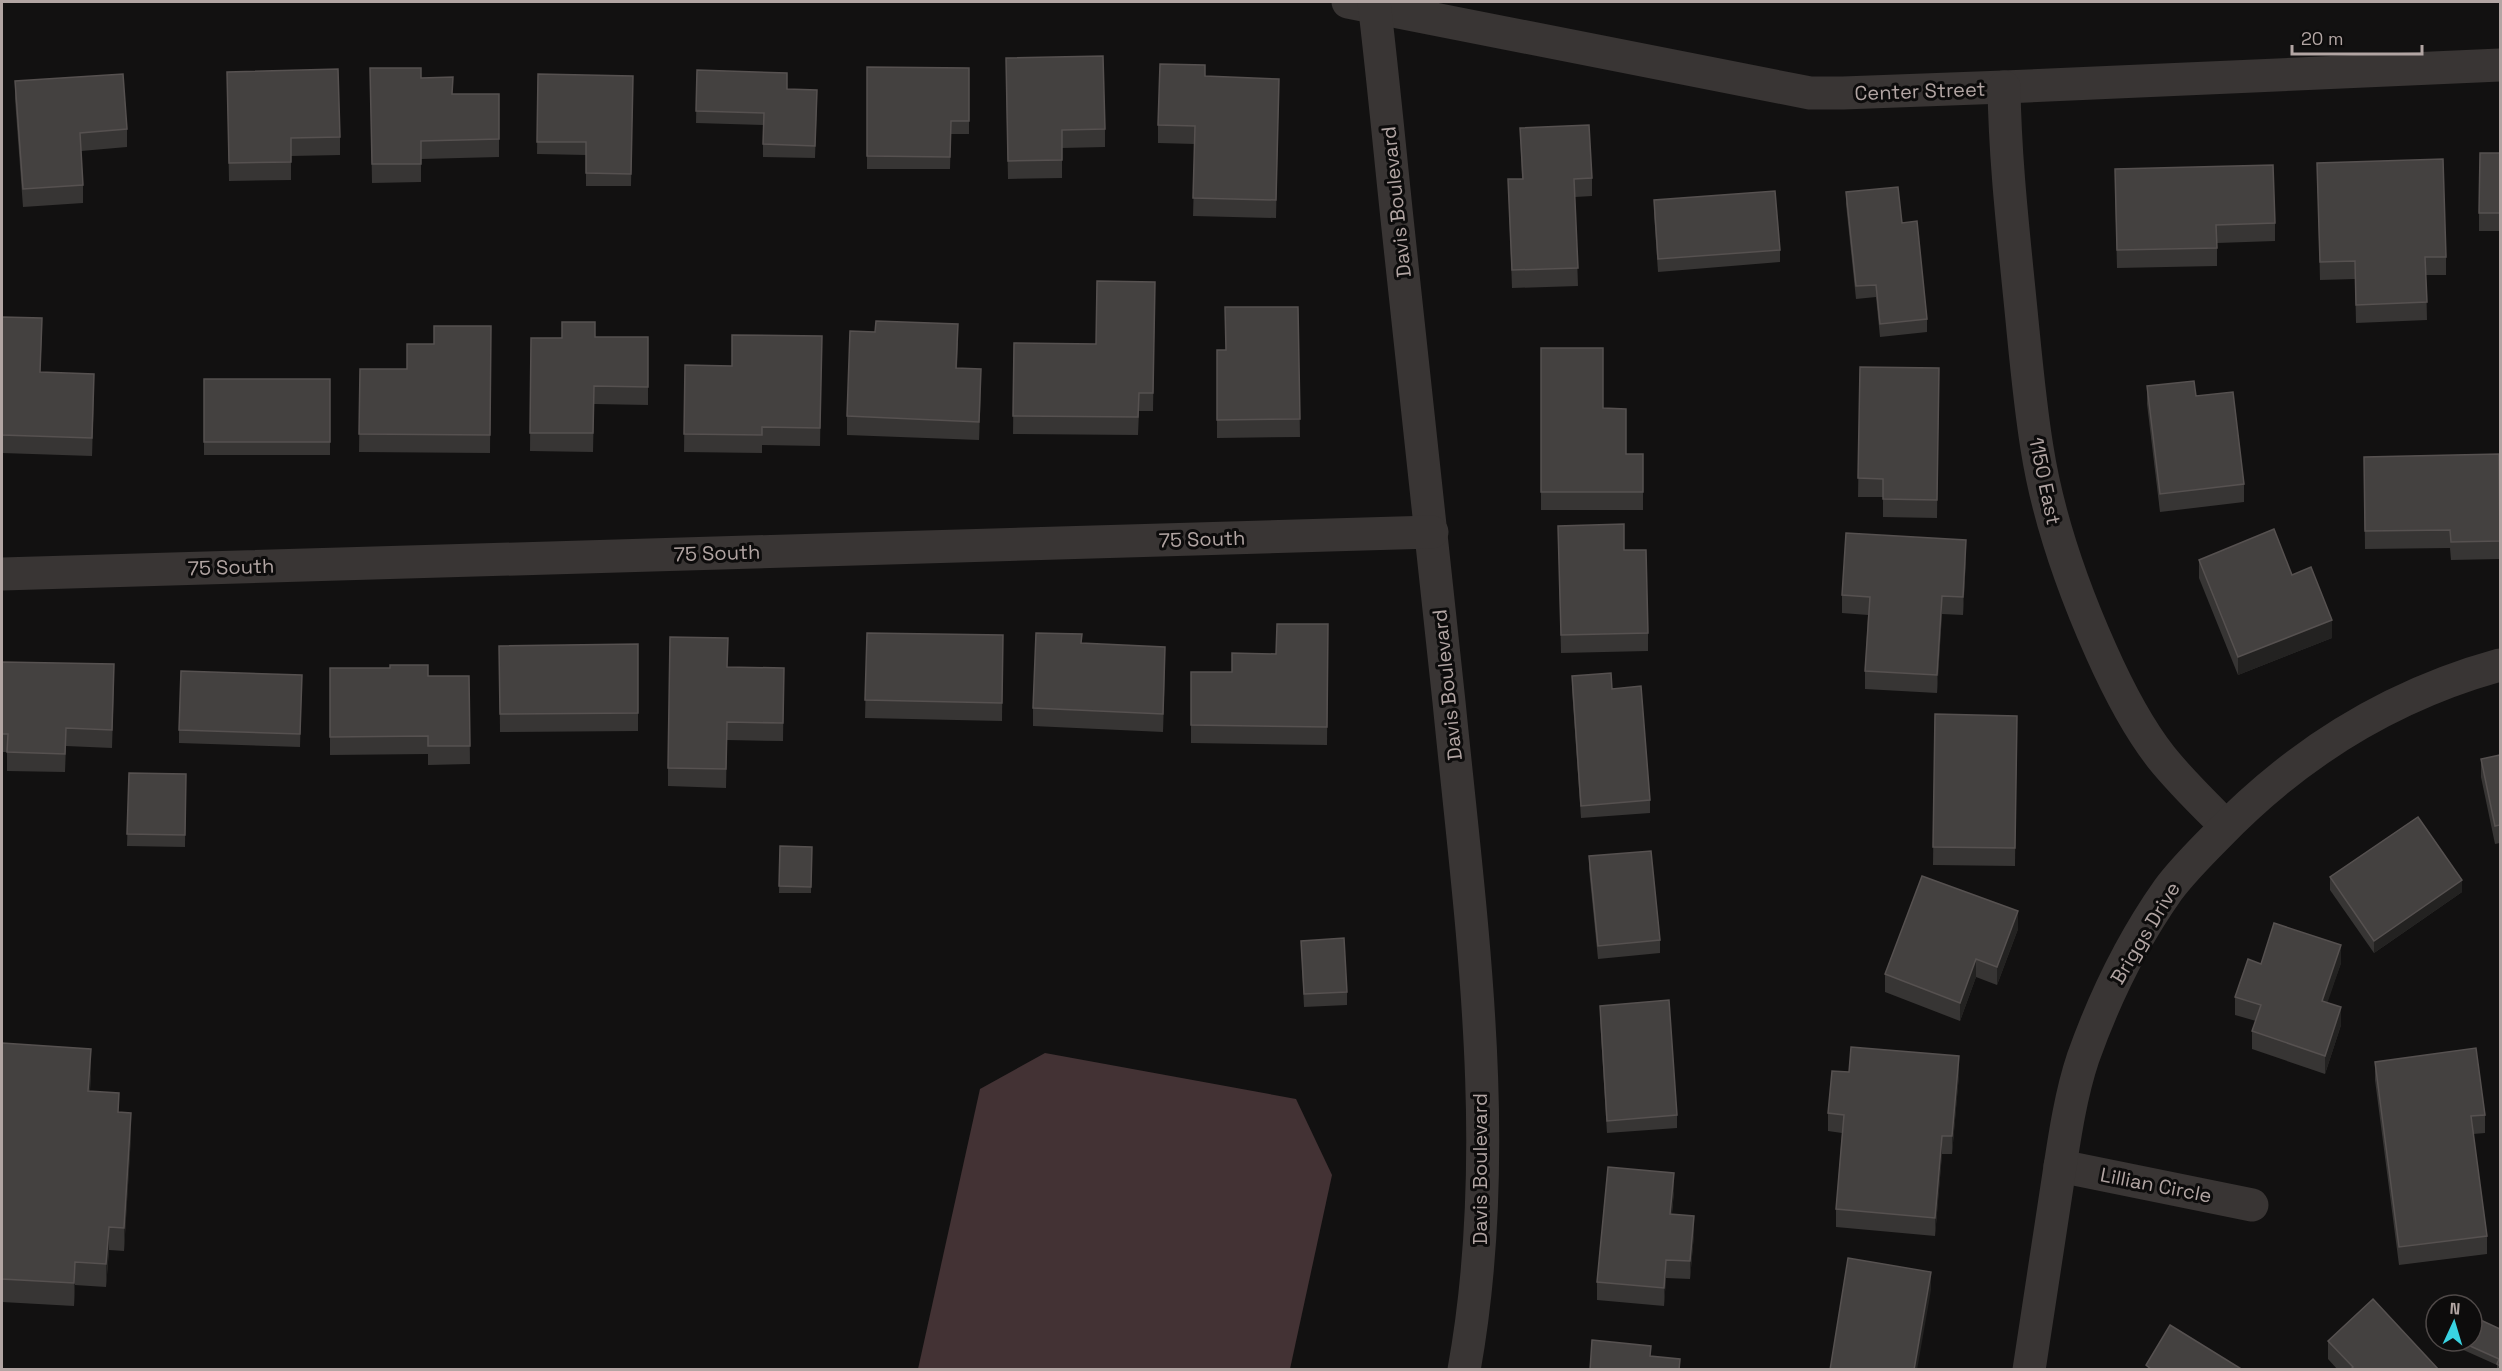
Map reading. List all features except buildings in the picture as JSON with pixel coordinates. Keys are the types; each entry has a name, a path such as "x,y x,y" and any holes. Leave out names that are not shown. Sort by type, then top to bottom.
{"street":[{"name":"Center Street","path":"1365,3 1810,93 2004,87 2500,65"},
{"name":"Davis Boulevard","path":"1365,3 1432,532 1468,898 1481,1077 1483,1153 1481,1239 1471,1331 1464,1370"},
{"name":"1150 East","path":"2004,87 2007,169 2028,388 2037,450 2050,511 2086,619 2109,670 2134,716 2160,755 2226,826"},
{"name":"75 South","path":"2,574 1432,532"},
{"name":"Briggs Drive","path":"2029,1370 2060,1166 2083,1060 2119,971 2169,889 2226,826 2300,761 2380,711 2426,690 2500,665"},
{"name":"Lillian Circle","path":"2060,1166 2252,1205"}],"shaded area":[{"path":"1045,1053 1296,1099 1332,1175 1290,1369 918,1369 980,1089"}]}
